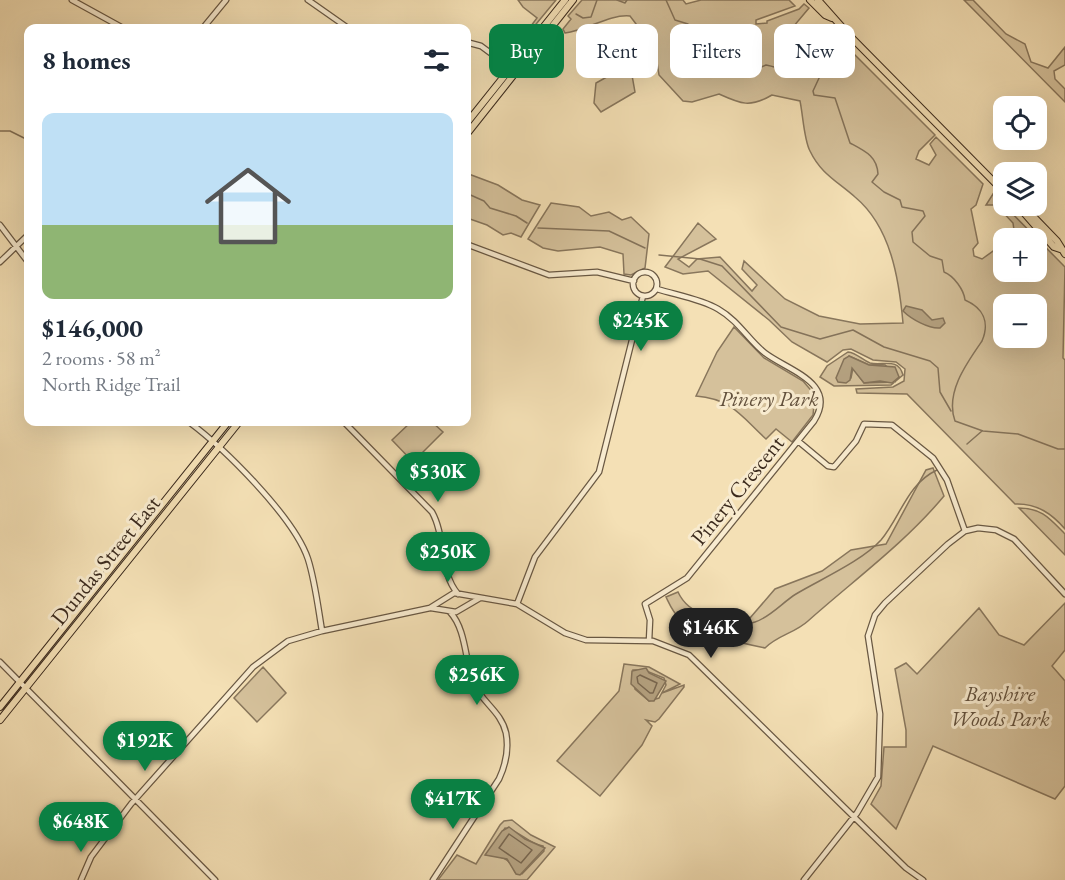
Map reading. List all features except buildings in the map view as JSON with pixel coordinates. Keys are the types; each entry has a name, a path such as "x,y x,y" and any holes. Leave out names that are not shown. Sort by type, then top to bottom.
{"main road":[{"path":"547,24 565,0"},
{"path":"552,24 573,0"},
{"path":"810,0 825,15 833,19"},
{"path":"818,0 833,19 993,181"},
{"path":"471,118 506,78"},
{"path":"471,128 507,78"},
{"path":"1017,206 1034,218 1057,241 1063,252 1054,247 1017,206"},
{"name":"Dundas Street East","path":"0,707 225,426"},
{"name":"Dundas Street East","path":"0,720 236,426"}],"street":[{"path":"72,0 116,24"},
{"path":"206,24 226,0"},
{"path":"308,0 342,24"},
{"path":"471,43 481,46 489,52"},
{"path":"0,225 24,256"},
{"path":"0,262 24,239"},
{"path":"471,246 549,275 598,272 634,281"},
{"path":"648,273 656,279 657,289 653,294 643,296 636,292 634,281 638,275 648,273"},
{"name":"Pinery Crescent","path":"649,641 650,620 645,604 687,578 819,412 819,393 811,381 765,353 744,329 718,309 657,289"},
{"path":"517,604 536,557 599,472 643,296"},
{"path":"798,441 828,466 834,467 856,441 864,424 892,425 940,466 965,531"},
{"path":"194,426 276,507 300,540 308,560 322,631"},
{"path":"348,426 432,512 437,523 450,583 462,598 458,622"},
{"path":"804,880 872,792 878,777 880,714 868,644 875,615 885,603 965,531 988,528 1010,536 1065,594"},
{"path":"433,880 500,779 506,756 505,730 498,713 474,684 458,622 449,611 446,598 450,583"},
{"path":"81,880 91,857 136,798 254,667 288,641 322,631 430,608 458,594 517,604 565,633 586,640 649,641 680,650 702,665 853,818 906,868 923,880"},
{"path":"430,608 449,611 462,608 480,598"},
{"path":"0,662 216,880"}],"green space":[{"path":"518,0 556,0 536,24 532,24 537,18"},
{"path":"582,0 683,0 686,4 701,0 789,0 795,6 756,20 756,24 767,23 767,21 799,9 804,4 809,8 796,24 774,24 774,78 855,78 855,55 935,135 919,151 916,159 929,165 936,155 930,144 936,137 983,184 976,205 971,209 978,243 973,249 974,256 982,259 993,251 993,282 1047,282 1047,249 1065,267 1063,358 1065,360 1065,529 1055,519 1037,508 1015,504 907,394 857,393 856,389 893,387 904,381 905,369 896,362 873,360 851,349 843,350 827,362 792,342 769,320 708,271 683,274 665,267 698,223 716,239 678,259 689,267 697,259 720,257 752,291 757,285 742,269 744,261 785,299 819,316 860,324 903,323 896,272 885,238 867,209 824,171 814,159 806,141 800,101 772,95 758,102 746,103 719,94 692,102 683,101 659,75 658,24 636,24 630,16 622,16 595,24 576,24 576,30 565,33 564,28 571,19 568,16"},
{"path":"964,0 973,0 1006,34 1025,44 1031,62 1048,68 1065,47 1065,65 1054,71 1055,79 1065,89 1065,102"},
{"path":"605,78 632,78 635,92 601,112 594,103 596,83"},
{"path":"471,175 498,185 522,200 540,205 521,237 511,233 503,235 487,225 471,219"},
{"path":"993,194 993,205 986,205"},
{"path":"551,203 579,207 591,216 609,212 622,220 631,217 649,234 645,268 631,275 624,274 623,254 600,247 558,251 543,248 528,239"},
{"path":"1006,216 1015,216 1027,228 1014,228 1013,223"},
{"name":"Pinery Park","path":"734,327 764,358 803,381 815,395 813,415 792,442 776,429 766,439 727,405 696,396 717,352"},
{"path":"848,352 870,363 894,364 901,369 903,375 896,381 899,377 885,365 869,365 849,356 838,377 851,378 853,368 864,383 895,382 891,385 834,386 820,377 827,366"},
{"path":"407,426 436,426 443,432 413,462 392,440"},
{"path":"933,468 944,496 929,513 913,530 808,621 765,648 720,637 697,628 677,615 670,605 666,597 678,592 691,608 699,613 719,617 750,618 775,589 822,571 851,550 886,544 926,470"},
{"path":"1019,508 1040,512 1065,534 1065,555"},
{"name":"Bayshire Woods Park","path":"1065,603 1065,650 1052,666 1065,681 1065,786 1055,799 933,746 896,829 871,804 881,786 884,747 906,747 906,730 895,669 906,663 917,674 979,608 999,635 1024,645"},
{"path":"624,664 649,667 680,684 662,693 684,685 659,719 655,722 646,720 652,726 642,745 600,796 557,761 619,691","holes":["633,670 644,670 664,678 666,685 659,698 649,701 635,689"]},
{"path":"263,667 286,693 257,722 234,698"},
{"path":"512,820 531,835 555,847 527,880 438,880 457,855 476,864 504,821","holes":["505,828 533,843 543,846 544,851 522,874 515,872 504,858 486,855"]}],"water":[{"path":"906,306 922,310 932,320 943,318 945,323 940,328 926,325 903,311"},
{"path":"849,356 869,365 895,367 899,377 892,383 880,381 864,383 852,368 850,380 846,383 838,382 836,378 844,359"},
{"path":"646,668 649,673 666,681 654,701 649,701 631,684 632,671"},
{"path":"509,827 525,839 545,848 520,875 516,874 507,859 485,855 502,831"}],"waterway":[{"path":"576,14 583,18 591,17 597,0"},
{"path":"617,0 625,3 627,0"},
{"path":"666,0 675,20 688,24 689,40 728,61 752,71 766,65 793,71 798,70 807,62 820,76 813,91 814,95 835,98 850,143 873,158 878,174 872,182 884,192 900,200 902,207 923,211 925,216 912,232 913,242 930,256 942,260 944,272 958,284 965,300 976,307 983,316 985,328 982,341 964,369 955,389 953,400 955,421 983,431 1018,434 1058,449 1065,449"},
{"path":"0,131 10,131 24,138"},
{"path":"471,195 484,201 490,208 516,216 527,223"},
{"path":"538,228 609,231 645,248"},
{"path":"659,255 700,259 722,266 781,327 820,339 853,330 884,347 930,361 938,368 940,392 951,411"},
{"path":"967,444 982,431"},
{"path":"705,622 730,626 760,620 796,594 863,555 873,548 888,531 918,483 937,470"}]}
